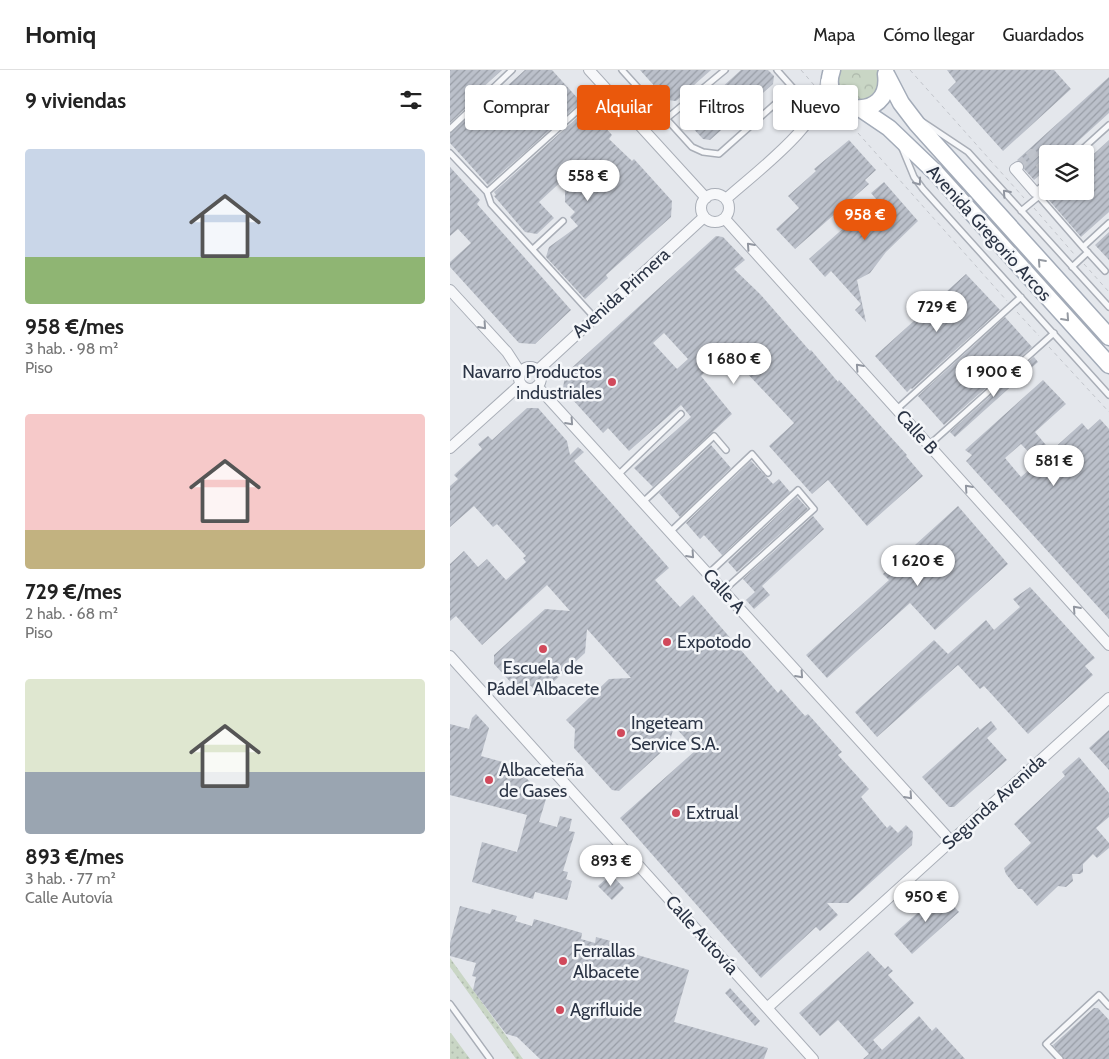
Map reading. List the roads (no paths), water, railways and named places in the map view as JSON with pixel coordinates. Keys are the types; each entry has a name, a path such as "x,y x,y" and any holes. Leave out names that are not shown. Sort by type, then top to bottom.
{"main road":[{"name":"Avenida Gregorio Arcos","path":"888,72 896,95 910,116 1109,337"},
{"path":"858,109 872,106 881,98 886,88 888,72"},
{"name":"Avenida Gregorio Arcos","path":"858,109 881,122 937,174 1109,365"}],"street":[{"path":"589,70 602,85"},
{"path":"644,130 706,198"},
{"path":"726,199 801,130"},
{"path":"1018,167 1015,169 1036,194"},
{"path":"714,194 726,199 730,208 725,219 715,222 704,217 701,208 706,198 714,194"},
{"name":"Avenida Primera","path":"538,370 704,217"},
{"name":"Calle B","path":"725,219 1109,645"},
{"path":"450,290 507,352 520,372 521,384 530,388 537,386 541,378 538,370 528,366 520,372"},
{"path":"450,448 521,384"},
{"name":"Calle A","path":"537,386 951,841"},
{"name":"Calle Autovía","path":"450,656 813,1059"},
{"name":"Segunda Avenida","path":"767,1008 1109,698"}],"lane":[{"path":"450,129 512,70"},
{"path":"622,70 635,85"},
{"path":"670,116 725,70"},
{"path":"670,123 692,147 703,152 719,154 793,88 777,70"},
{"path":"487,192 577,111"},
{"path":"910,116 930,125 968,152 1109,307"},
{"path":"1087,145 1109,124"},
{"path":"899,137 905,158 914,177 1109,395"},
{"path":"450,153 487,192 491,204 594,317"},
{"path":"1021,211 1039,191"},
{"path":"1036,194 1105,271"},
{"path":"533,248 563,221"},
{"path":"1083,247 1109,223"},
{"path":"1072,267 1088,252"},
{"path":"896,409 1021,297"},
{"path":"929,445 1054,333"},
{"path":"618,475 682,414"},
{"path":"643,502 714,436 726,450"},
{"path":"670,532 752,454 768,472"},
{"path":"708,574 798,490 814,509 723,591"},
{"path":"1060,1059 1046,1044 1099,995 1109,1006"},
{"path":"450,1004 490,1059"}],"tunnel":[{"path":"1018,167 1032,154 1039,162"}],"place":[{"name":"Navarro Productos industriales","path":"612,382"},
{"name":"Expotodo","path":"667,642"},
{"name":"Escuela de Pádel Albacete","path":"543,649"},
{"name":"Ingeteam Service S.A.","path":"621,733"},
{"name":"Albaceteña de Gases","path":"489,780"},
{"name":"Extrual","path":"676,813"},
{"name":"Ferrallas Albacete","path":"563,961"},
{"name":"Agrifluide","path":"560,1010"}]}
